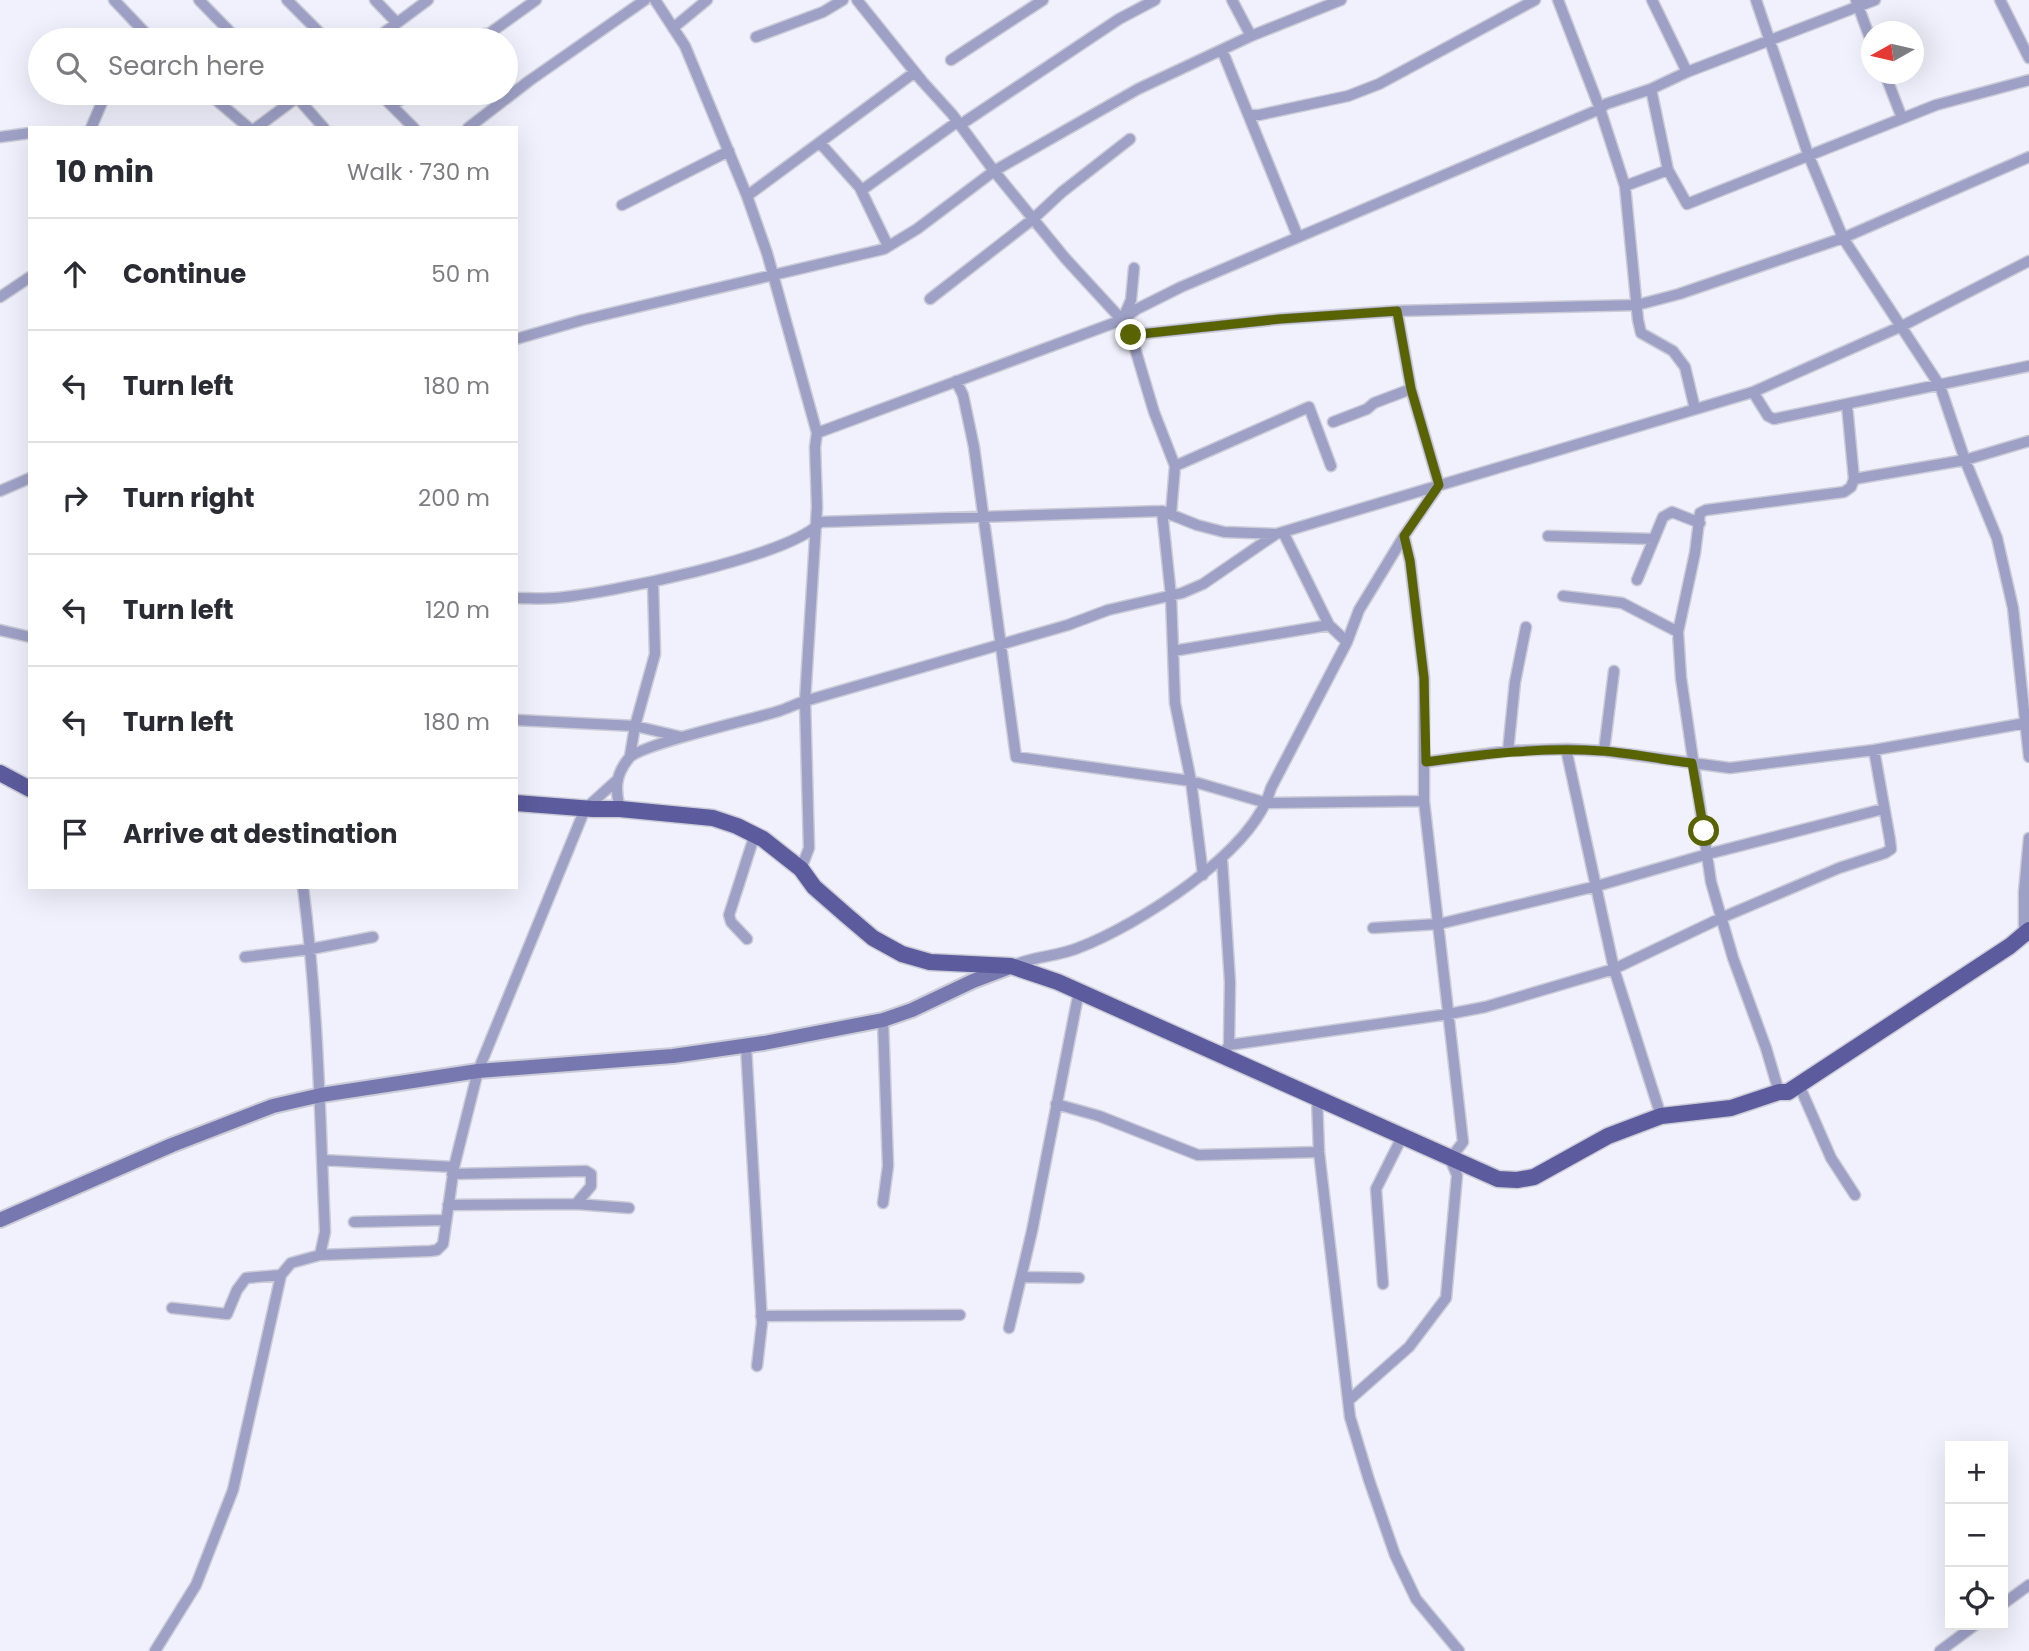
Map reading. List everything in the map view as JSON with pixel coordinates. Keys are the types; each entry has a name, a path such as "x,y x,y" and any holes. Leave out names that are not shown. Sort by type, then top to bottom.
{"main road":[{"path":"0,773 28,788"},
{"path":"518,803 713,818 755,834 801,869 814,887 873,938 902,954 930,962 1011,966 1079,991 1226,1051 1317,1098 1498,1179 1534,1177 1608,1136 1661,1116 1731,1108 1779,1092 1788,1092 2010,946 2029,930"}],"street":[{"path":"114,0 141,28"},
{"path":"199,0 226,28"},
{"path":"287,0 315,28"},
{"path":"375,0 397,23"},
{"path":"390,28 429,0"},
{"path":"497,28 536,0"},
{"path":"518,89 645,0"},
{"path":"655,0 685,46 747,197 773,275 817,433 815,529 805,701 809,848 801,869"},
{"path":"674,28 707,0"},
{"path":"756,37 823,12 843,0"},
{"path":"857,0 1065,258 1122,320 1131,335 1174,466 1166,513 1175,703 1191,781 1203,875"},
{"path":"951,60 1043,0"},
{"path":"860,188 862,190 958,123 1101,31 1155,0"},
{"path":"1232,0 1251,36"},
{"path":"518,338 582,320 888,246 917,229 994,171 1138,89 1251,36 1341,0"},
{"path":"1250,115 1348,96 1379,84 1535,0"},
{"path":"1558,0 1600,109 1625,186 1637,320 1642,333 1673,351 1685,368 1695,409"},
{"path":"1652,0 1687,72"},
{"path":"1756,0 1808,154 1843,238 1940,386 1965,460 1997,538 2013,608 2029,757"},
{"path":"817,433 1122,320 1137,309 1181,287 1600,109 1606,104 1769,42 1857,3 1875,0"},
{"path":"2000,0 2029,58"},
{"path":"1857,3 1864,21"},
{"path":"1222,50 1298,237"},
{"path":"747,197 915,72"},
{"path":"1651,89 1668,170 1687,204 1936,105 2029,80"},
{"path":"1889,84 1902,118"},
{"path":"92,126 101,105"},
{"path":"222,105 246,126"},
{"path":"258,126 284,105"},
{"path":"306,105 322,126"},
{"path":"471,126 498,105"},
{"path":"392,106 412,126"},
{"path":"0,137 28,133"},
{"path":"930,299 1130,139"},
{"path":"820,143 860,188 888,246"},
{"path":"622,205 729,151"},
{"path":"1131,335 1280,319 1397,311 1637,304 1679,294 1843,238 2029,157"},
{"path":"1625,186 1668,170"},
{"path":"630,756 684,737 1068,625 1108,610 1171,596 1203,584 1279,533 1753,392 1902,326 2029,261"},
{"path":"1122,320 1131,300 1134,268"},
{"path":"0,298 28,278"},
{"path":"1397,311 1411,389 1439,485"},
{"path":"1753,392 1768,416 1774,419 2029,366"},
{"path":"956,381 963,396 974,447 1016,757 1191,781 1267,803 1424,801"},
{"path":"1333,422 1367,409 1374,402 1411,389"},
{"path":"1779,1092 1733,958 1711,882 1692,763 1678,632 1700,513 1706,510 1844,492 1854,479 1847,405"},
{"path":"1174,466 1309,407 1331,467"},
{"path":"1854,479 1965,460 2029,441"},
{"path":"0,491 28,479"},
{"path":"0,1220 32,1204 248,1114 321,1095 478,1071 673,1056 746,1046 883,1020 912,1010 1026,959 1075,950 1106,936 1203,875 1222,859 1267,803 1271,788 1348,642 1359,610 1439,485"},
{"path":"1637,580 1667,513 1672,512 1700,523"},
{"path":"518,598 555,598 653,582 781,546 815,529 820,522 1166,513 1224,532 1279,533"},
{"path":"1279,533 1329,625 1348,642"},
{"path":"1348,1401 1409,1347 1446,1298 1457,1175 1450,1159 1463,1142 1424,801 1424,678 1410,561 1404,536"},
{"path":"1548,536 1654,539"},
{"path":"156,1651 196,1586 233,1490 281,1275 291,1263 320,1255 437,1250 443,1244 453,1170 478,1071 585,809 616,781 630,756 635,726 655,654 653,582"},
{"path":"1563,596 1622,603 1678,632"},
{"path":"1173,651 1329,625"},
{"path":"1508,751 1515,682 1526,627"},
{"path":"0,630 28,637"},
{"path":"1604,751 1614,671"},
{"path":"518,720 635,726 684,737"},
{"path":"1426,762 1508,751 1566,750 1604,751 1730,768 1874,750 2026,723"},
{"path":"1566,750 1614,969 1661,1116"},
{"path":"1222,859 1230,982 1226,1051 1485,1007 1614,969 1721,918 1839,868 1885,853 1891,849 1891,840 1883,809 1874,750"},
{"path":"616,781 615,792 620,809"},
{"path":"1373,928 1439,924 1597,886 1883,809"},
{"path":"747,939 731,922 729,915 755,834"},
{"path":"2010,946 2024,930 2029,838"},
{"path":"303,889 311,949 321,1095 325,1232 320,1255"},
{"path":"245,957 311,949 373,937"},
{"path":"1009,1328 1079,991"},
{"path":"883,1020 888,1166 883,1203"},
{"path":"746,1046 761,1316 757,1366"},
{"path":"1798,1085 1831,1158 1856,1195"},
{"path":"1317,1098 1319,1152 1350,1417 1395,1555 1416,1599 1459,1651"},
{"path":"1056,1104 1100,1116 1198,1155 1319,1152"},
{"path":"1383,1284 1376,1189 1402,1137"},
{"path":"322,1160 453,1170 586,1171 591,1174 591,1186 576,1204"},
{"path":"448,1205 576,1204 629,1208"},
{"path":"354,1222 446,1220"},
{"path":"172,1308 227,1314 237,1290 246,1278 281,1275"},
{"path":"1021,1277 1079,1278"},
{"path":"761,1316 960,1315"},
{"path":"2008,1600 2029,1585"},
{"path":"1940,1651 1968,1630"}],"route":[{"path":"1131,335 1280,319 1397,311 1411,389 1439,485 1404,536 1410,561 1424,678 1426,762 1508,751 1574,750 1604,751 1692,763 1704,831"}]}
